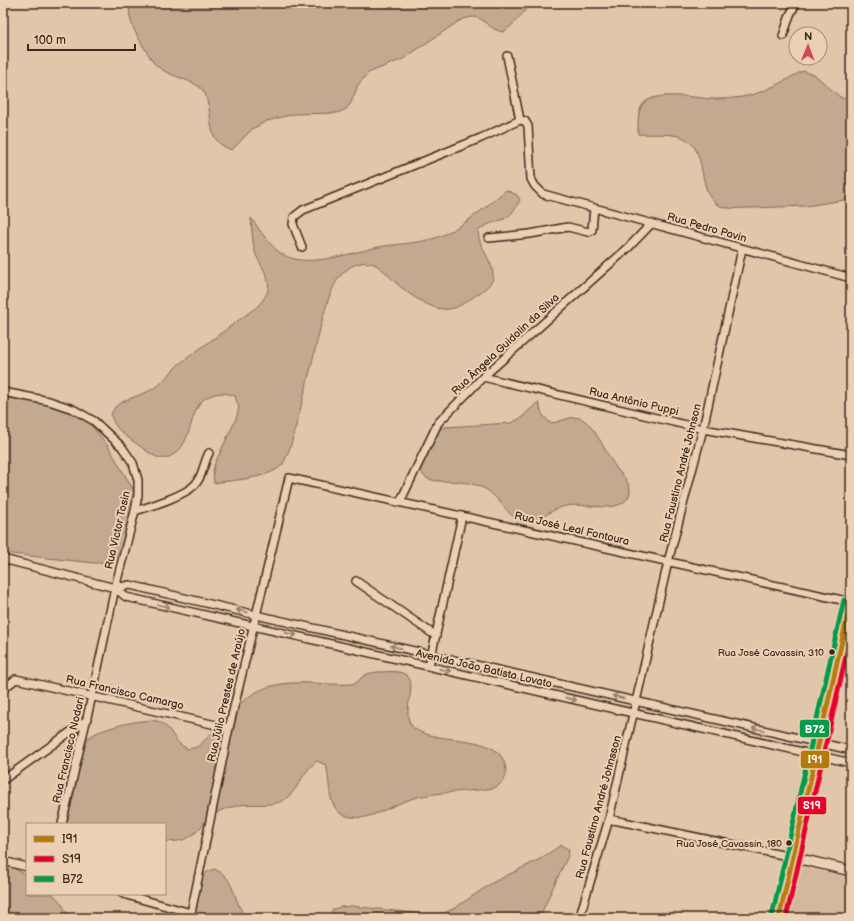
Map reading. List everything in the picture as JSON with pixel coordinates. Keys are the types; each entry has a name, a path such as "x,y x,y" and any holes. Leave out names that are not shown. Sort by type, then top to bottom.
{"main road":[{"path":"779,918 851,601"},
{"path":"792,857 851,871"}],"street":[{"path":"783,36 796,3"},
{"name":"Rua Pedro Pavin","path":"507,56 520,120 525,121 528,126 531,179 535,186 543,194 851,278"},
{"path":"302,247 293,224 294,217 303,210 481,138 520,120"},
{"path":"489,238 530,234 568,226 588,232 592,230 594,208"},
{"name":"Rua Ângela Guidolin da Silva","path":"400,502 438,423 483,377 629,247 652,223"},
{"name":"Rua Faustino André Johnson","path":"636,701 668,562 703,429 742,248"},
{"name":"Rua Antônio Puppi","path":"483,377 703,429 851,455"},
{"name":"Rua Victor Tosin","path":"3,392 49,401 73,409 94,420 122,447 133,463 138,480 138,495 115,588"},
{"path":"135,511 171,499 197,484 204,462 209,453"},
{"name":"Rua José Leal Fontoura","path":"288,478 851,601"},
{"name":"Rua Júlio Prestes de Araújo","path":"190,916 229,728 288,478"},
{"path":"429,666 462,516"},
{"name":"Avenida João Batista Lovato","path":"3,559 115,588 126,597 851,763"},
{"path":"356,581 436,636"},
{"name":"Avenida João Batista Lovato","path":"115,588 130,585 851,750"},
{"name":"Rua Francisco Nodari","path":"62,823 87,720 115,588"},
{"name":"Rua Francisco Camargo","path":"3,689 16,679 229,728"},
{"name":"Rua Faustino André Johnsson","path":"580,918 609,819 636,701"},
{"path":"3,780 87,720"},
{"path":"779,747 782,735"},
{"path":"609,819 792,857"},
{"path":"3,861 26,867"},
{"path":"126,895 190,916"}],"shaded area":[{"path":"130,3 533,3 511,26 503,32 496,30 479,18 467,18 459,21 403,59 368,73 358,85 351,103 346,109 337,113 294,114 267,121 252,129 232,150 223,146 214,136 206,95 200,87 165,71 153,62 133,27 129,11"},
{"path":"803,71 815,75 840,97 851,101 851,199 806,206 739,208 722,207 711,199 707,191 700,162 693,145 686,139 675,135 638,134 638,117 642,105 652,98 660,96 717,99 742,97 759,93"},
{"path":"506,190 517,195 520,200 512,213 504,219 481,228 478,231 481,243 492,266 492,280 485,289 461,305 451,309 441,309 427,304 406,291 380,268 374,264 366,262 354,265 347,269 338,279 325,310 291,445 282,465 276,470 260,476 214,483 213,471 215,463 236,419 239,408 235,396 229,394 215,394 204,399 198,406 184,443 179,450 166,458 157,457 148,452 125,435 115,424 111,415 115,407 124,401 158,386 179,364 258,306 264,298 267,293 268,282 265,272 255,252 251,218 268,241 279,252 291,258 301,260 323,259 379,247 429,240 445,234 469,219"},
{"path":"3,398 30,398 56,404 86,419 108,446 137,496 122,548 112,559 94,563 3,553"},
{"path":"538,402 542,414 550,423 576,417 585,421 590,426 615,466 628,482 630,492 629,496 624,502 611,507 577,505 562,507 536,520 525,522 520,521 510,514 486,489 473,484 461,482 430,480 423,475 420,467 436,430 445,427 511,423 521,418"},
{"path":"377,672 398,672 406,675 410,681 411,688 408,715 410,723 415,729 426,734 439,737 482,744 493,749 502,757 506,770 504,779 501,783 494,788 418,797 360,818 343,815 336,808 331,797 326,765 317,761 308,769 292,793 278,803 240,805 222,810 214,814 197,831 185,839 166,841 166,823 60,823 83,744 85,740 103,730 135,722 160,722 169,730 178,742 188,749 197,747 238,706 248,697 260,690 290,683 352,684 356,683 366,674"},
{"path":"561,845 569,850 568,856 540,918 331,918 332,910 340,907 352,906 423,914 444,913 455,908 492,883 540,859"},
{"path":"3,856 4,862 26,875 26,895 54,895 62,904 69,918 3,918"},
{"path":"798,866 851,878 851,918 785,918"},
{"path":"215,869 227,878 243,913 247,918 194,918 194,895 198,882 207,872"}],"transit line":[{"name":"B72","path":"772,916 844,600"},
{"name":"I91","path":"779,918 851,601"},
{"name":"S19","path":"786,918 851,634"}],"place":[{"name":"Rua José Cavassin, 310","path":"832,652"},
{"name":"Rua José Cavassin, 180","path":"789,843"}]}
